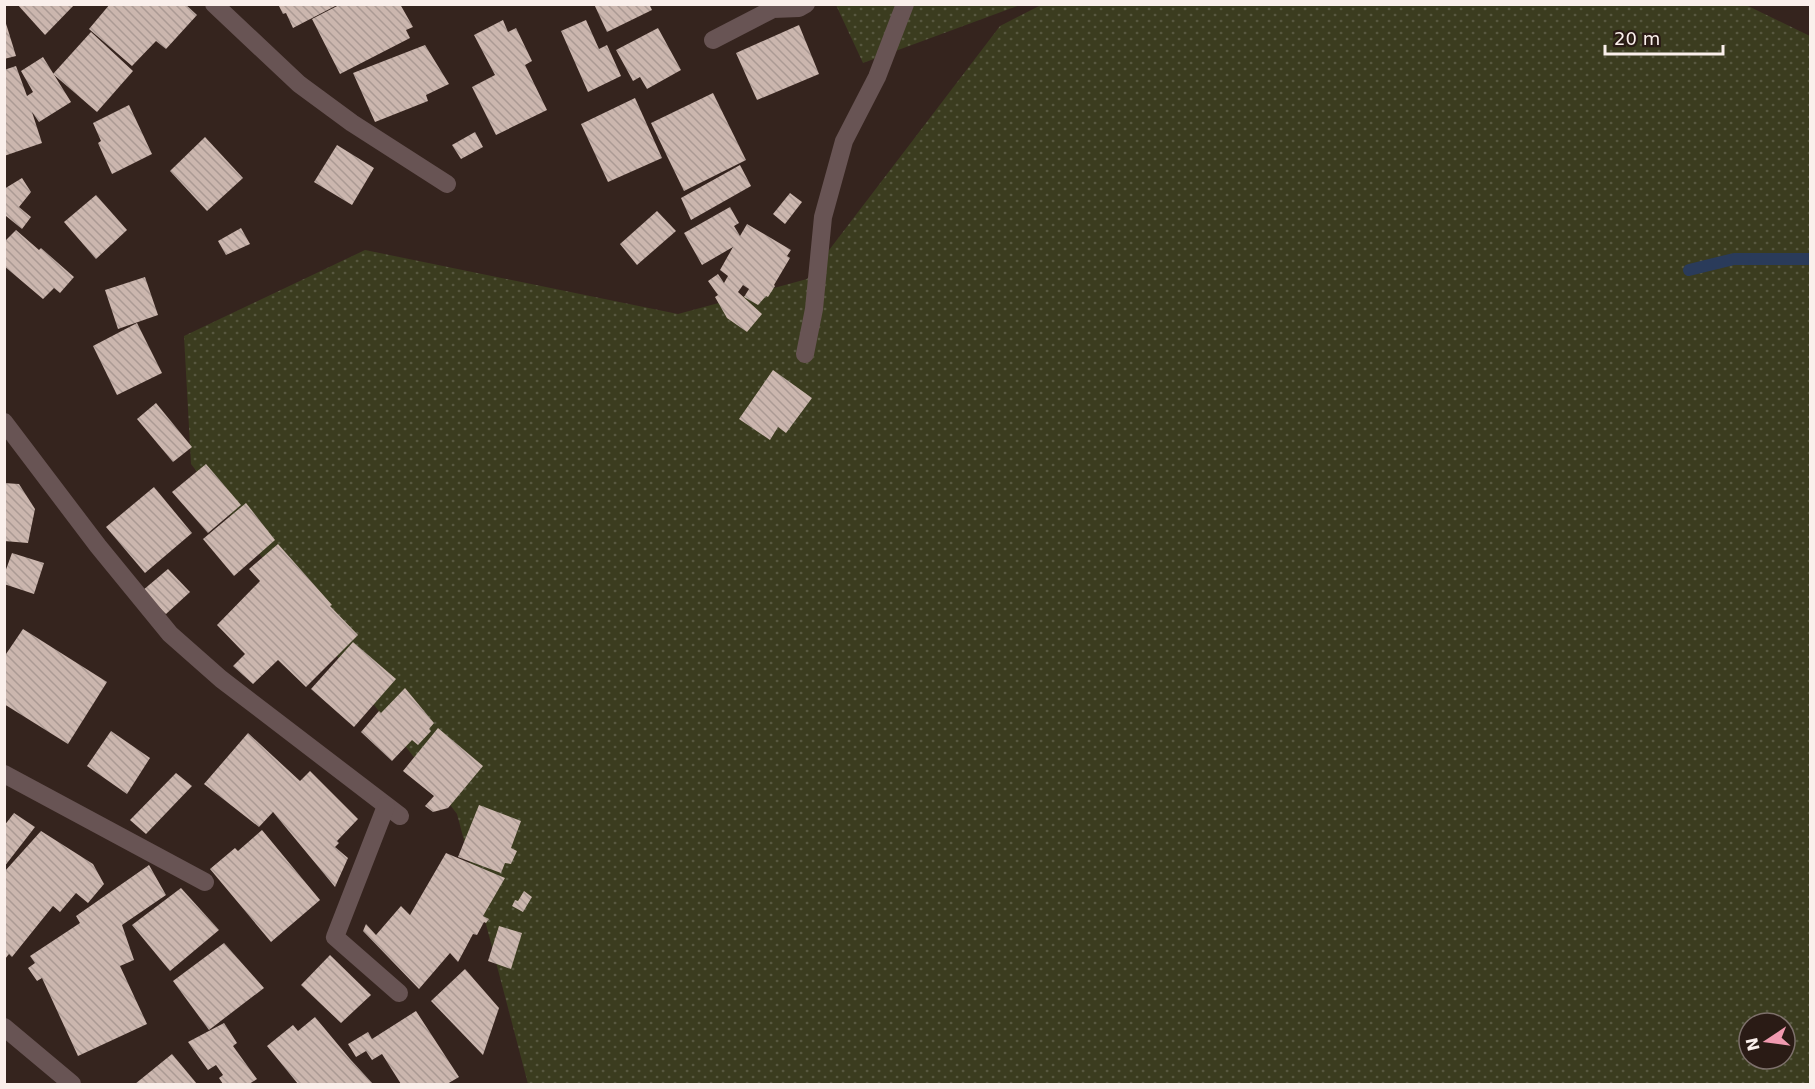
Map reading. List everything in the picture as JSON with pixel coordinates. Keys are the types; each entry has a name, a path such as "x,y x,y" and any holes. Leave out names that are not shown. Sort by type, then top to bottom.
{"street":[{"path":"214,4 299,84 352,123 447,184"},
{"path":"713,40 773,9 799,8 806,4"},
{"path":"805,354 814,309 823,217 844,141 877,77 905,4"},
{"path":"4,422 98,546 170,634 221,680 393,811 335,937 399,993"},
{"path":"4,774 205,882"},
{"path":"4,1027 72,1084"}],"green space":[{"path":"836,5 1020,5 863,63"},
{"path":"1041,5 1746,5 1810,36 1810,1084 528,1084 457,814 191,464 184,336 365,250 678,314 807,279 1000,26"}],"building":[{"path":"17,4 75,4 45,35"},
{"path":"110,4 185,4 197,15 166,49 156,41 132,66 89,29"},
{"path":"278,4 339,4 293,28 286,13 283,14"},
{"path":"341,4 400,4 413,27 406,30 410,38 340,74 312,19"},
{"path":"594,4 649,4 652,10 607,32"},
{"path":"4,17 16,56 4,59"},
{"path":"503,20 508,32 516,28 532,61 525,65 547,110 496,135 472,87 495,75 474,35"},
{"path":"586,20 599,49 607,45 621,76 588,92 561,31"},
{"path":"799,25 819,74 757,100 736,53"},
{"path":"658,28 681,70 647,89 640,77 633,81 616,50"},
{"path":"91,32 133,71 97,112 53,74"},
{"path":"425,45 449,84 426,95 428,101 375,122 353,73"},
{"path":"43,57 71,102 39,122 32,112 42,143 4,156 4,70 16,66 27,96 33,92 21,71"},
{"path":"713,93 746,160 684,191 651,123"},
{"path":"635,98 662,158 608,182 581,124"},
{"path":"129,105 152,154 112,174 98,143 101,141 93,123"},
{"path":"475,132 483,147 461,159 452,145"},
{"path":"205,137 243,178 207,211 170,171"},
{"path":"337,145 374,168 352,205 314,182"},
{"path":"740,165 751,186 691,220 681,198"},
{"path":"22,178 31,192 19,207 31,217 22,229 6,216 4,217 4,189"},
{"path":"790,193 802,202 785,224 773,214"},
{"path":"96,195 127,230 96,259 64,222"},
{"path":"730,207 739,223 734,226 740,236 747,224 791,250 787,256 790,258 775,286 768,297 766,296 758,305 744,297 749,289 743,285 738,292 762,314 747,332 727,318 715,297 718,295 708,281 718,274 724,283 728,276 720,270 733,247 702,265 684,233"},
{"path":"657,211 676,231 637,265 620,244"},
{"path":"241,228 250,244 226,255 218,241"},
{"path":"16,230 74,277 60,293 54,288 43,299 4,266 4,242"},
{"path":"145,277 158,315 118,329 105,290"},
{"path":"137,323 162,373 117,395 93,346"},
{"path":"773,370 812,398 786,433 778,427 770,440 739,419"},
{"path":"156,403 192,447 173,462 137,419"},
{"path":"206,464 241,505 208,533 172,492"},
{"path":"4,483 19,484 35,509 28,543 4,541"},
{"path":"154,487 192,533 145,573 106,527"},
{"path":"246,503 275,540 234,576 203,539"},
{"path":"278,544 332,605 330,606 358,635 306,687 278,660 253,684 233,666 245,654 217,625 260,581 249,569"},
{"path":"12,553 44,563 34,594 4,584 4,575"},
{"path":"168,569 190,592 166,614 142,591"},
{"path":"23,629 107,682 68,744 4,704 4,657"},
{"path":"353,642 396,679 354,727 311,689"},
{"path":"405,688 434,723 429,729 431,731 418,745 412,740 392,761 361,732 379,711 381,713"},
{"path":"438,728 483,766 448,808 433,812 425,806 434,796 403,771"},
{"path":"111,731 150,758 127,794 87,766"},
{"path":"248,733 300,781 310,771 358,819 337,841 339,843 335,847 348,858 335,887 273,812 259,827 204,784"},
{"path":"176,773 192,786 146,834 130,820"},
{"path":"479,805 521,821 511,848 517,851 511,864 505,863 501,873 458,857"},
{"path":"14,813 35,827 4,867 4,826"},
{"path":"262,830 320,900 271,942 210,869 235,848 238,851"},
{"path":"41,831 93,864 104,884 88,903 76,893 60,912 53,906 12,957 9,954 5,959 5,871"},
{"path":"446,853 505,878 483,916 489,919 486,923 484,922 477,935 473,934 458,962 450,953 419,989 363,931 366,924 376,935 401,906 410,915"},
{"path":"149,865 166,895 122,925 134,960 120,966 147,1024 78,1056 42,978 37,981 28,968 35,963 30,956 80,923 76,916"},
{"path":"181,888 219,930 170,971 132,925"},
{"path":"524,891 532,897 523,912 512,906"},
{"path":"499,926 522,933 511,969 488,961"},
{"path":"224,943 264,988 209,1030 173,981"},
{"path":"330,955 371,995 341,1023 301,985"},
{"path":"465,969 499,1008 483,1055 431,1001"},
{"path":"416,1011 459,1077 447,1084 401,1084 382,1054 372,1060 366,1051 356,1057 348,1044 368,1032 372,1039"},
{"path":"315,1017 373,1084 298,1084 267,1046 293,1025 298,1031"},
{"path":"224,1023 237,1043 233,1046 257,1079 249,1084 223,1084 219,1078 223,1075 216,1065 208,1070 188,1042"},
{"path":"172,1054 197,1084 135,1084"}],"waterway":[{"path":"1689,270 1734,259 1810,259"}]}
